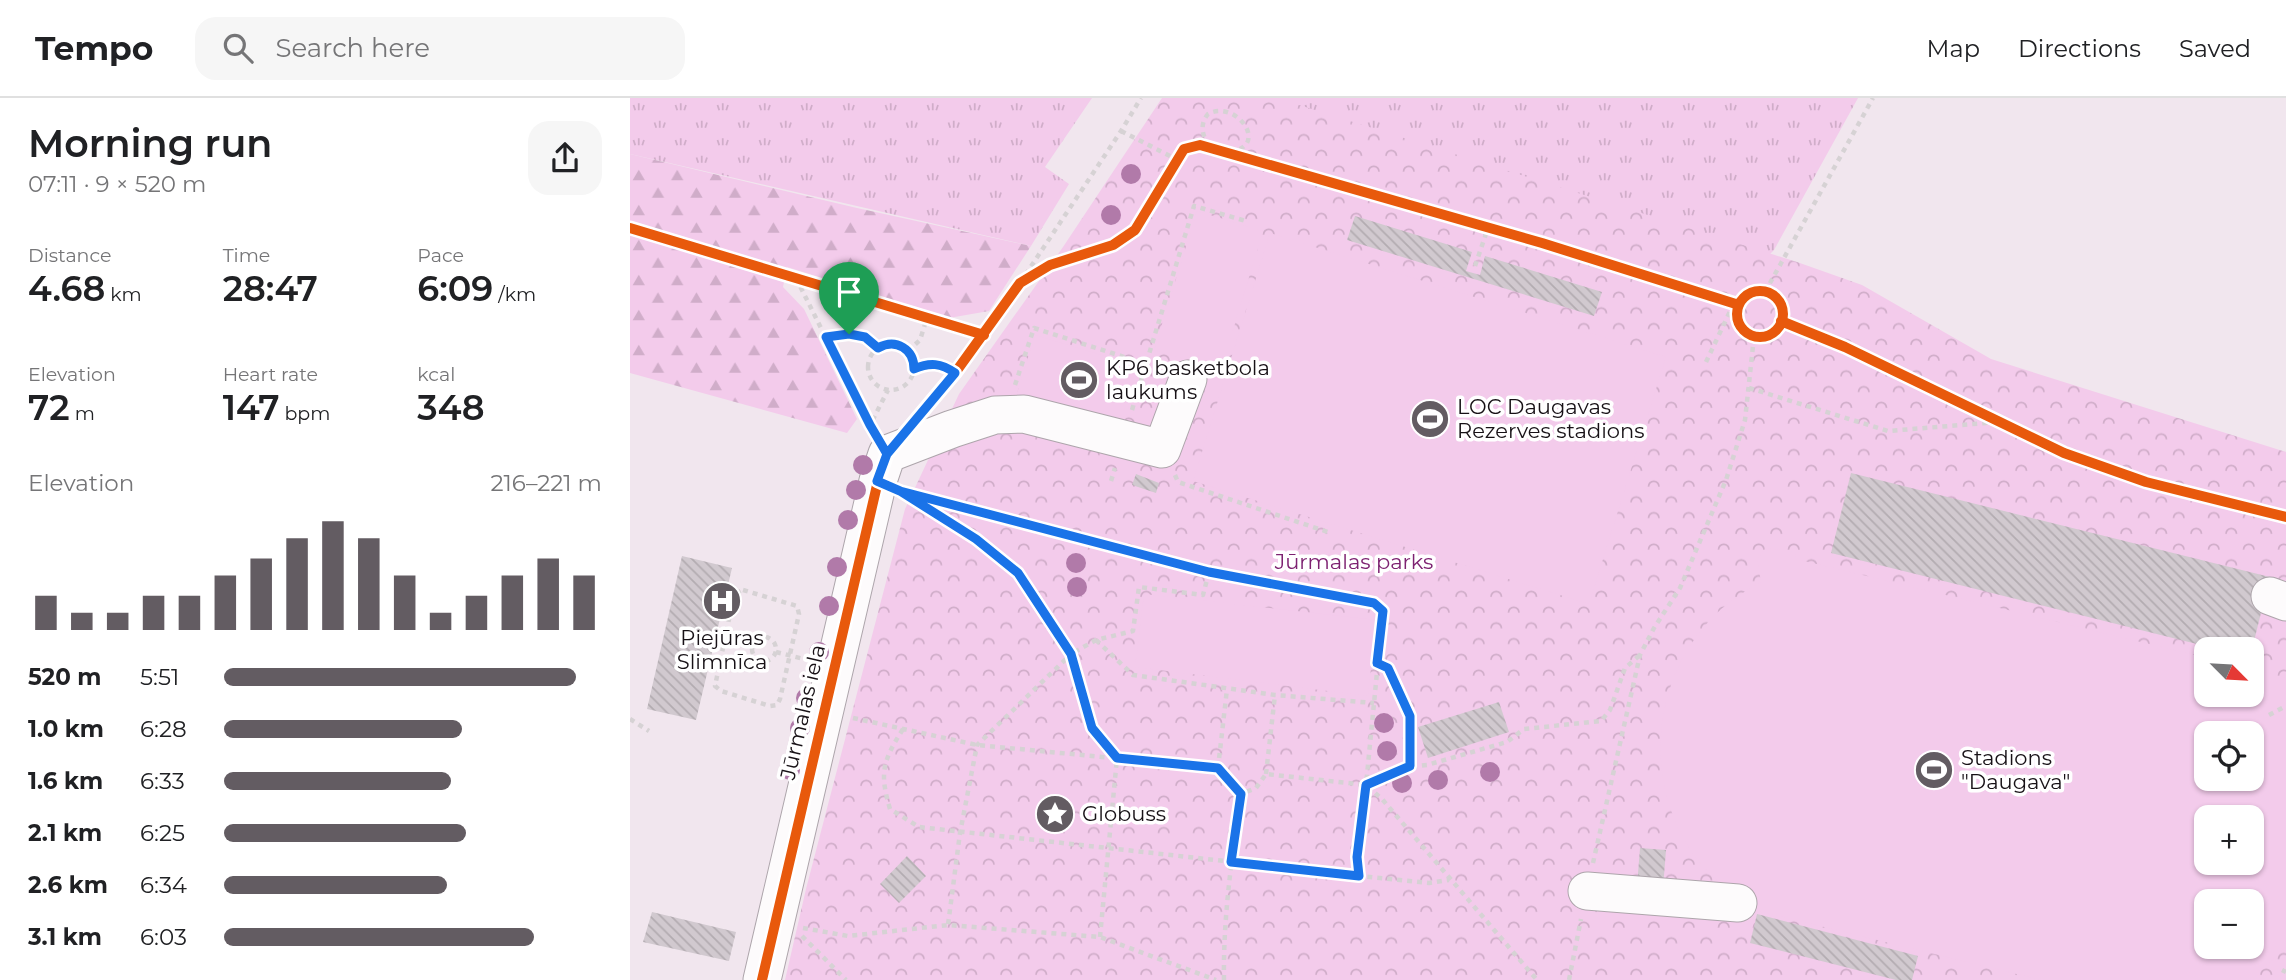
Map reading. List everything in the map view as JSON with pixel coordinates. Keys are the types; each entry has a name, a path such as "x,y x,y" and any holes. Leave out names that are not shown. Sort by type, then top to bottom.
{"street":[{"path":"878,440 952,429 995,415 1024,414 1162,449 1188,379"},
{"name":"Jūrmalas iela","path":"762,980 877,481 878,440"},
{"path":"1587,891 1738,903"}],"path":[{"path":"1013,293 1141,98"},
{"path":"1706,362 1736,304 1750,294 1770,294 1783,258 1873,98"},
{"path":"1224,105 1208,114 1203,125 1205,138 1213,148 1221,151 1236,150 1245,141 1248,123 1242,112"},
{"path":"1121,131 1176,159"},
{"path":"1200,145 1249,159"},
{"path":"1169,171 1184,149"},
{"path":"1111,481 1194,206 1246,221"},
{"path":"1476,225 1502,232"},
{"path":"1475,266 1488,228"},
{"path":"1020,283 1041,269"},
{"path":"783,275 809,282"},
{"path":"796,278 878,440"},
{"path":"1721,299 1736,304"},
{"path":"1569,980 1640,655 1680,588 1708,527 1745,420 1758,337 1740,325 1736,304"},
{"path":"908,351 920,340 933,320 914,314"},
{"path":"929,404 955,373 979,334 992,325"},
{"path":"1012,396 1034,328 1146,364"},
{"path":"826,337 859,335 878,348"},
{"path":"893,344 908,351 914,361 914,369 908,383 888,390 873,381 869,374 869,359 878,348 893,344"},
{"path":"914,369 937,364 955,373"},
{"path":"1749,388 1888,431 1986,423 1993,418"},
{"path":"878,440 888,390"},
{"path":"1981,412 2005,424"},
{"path":"1162,449 1178,482 1331,533"},
{"path":"1100,937 1117,758 1092,728 1071,654 1018,573 976,539 900,491 1209,572 1374,603 1383,611 1357,857 1359,876"},
{"path":"948,925 960,832 977,745 1071,654 1096,640 1133,631 1139,587 1203,595 1209,572"},
{"path":"743,590 797,606 799,614 790,656 780,699 776,705 771,706 721,691 715,686 736,593 743,590"},
{"path":"768,638 776,646 776,652 773,657 761,660 753,652 753,646 756,641 768,638"},
{"path":"724,640 753,646"},
{"path":"1096,640 1133,675 1275,695 1374,703"},
{"path":"776,652 809,661"},
{"path":"1266,774 1366,785 1410,766 1427,765 1507,742 1524,729 1601,721 1611,710 1625,668 1640,655"},
{"path":"1377,663 1388,668 1410,716 1410,766"},
{"path":"1218,768 1227,688"},
{"path":"1241,794 1256,788 1266,774 1275,695"},
{"path":"2269,715 2286,706"},
{"path":"822,713 977,745 1218,768 1241,794 1231,862 1224,980"},
{"path":"630,719 649,731"},
{"path":"904,729 887,755 883,785 890,809 919,827 1429,883 1450,880"},
{"path":"1366,785 1382,799 1537,980"},
{"path":"792,926 848,936 948,925 1100,937 1216,980"},
{"path":"800,935 846,980"}],"green space":[{"path":"630,98 1092,98 1045,167 1069,184 1031,246 630,154"},
{"name":"Jūrmalas parks","path":"1162,98 1277,98 1797,262 1862,285 1991,359 2286,452 2286,980 785,980 806,889 905,509 959,394 1063,247"},
{"path":"1240,98 1858,98 1774,250 1761,263"},
{"path":"630,154 1031,246 989,311 949,318 787,267 783,287 804,309 857,419 847,433 630,373"},
{"path":"1197,211 1263,231 1221,370 1154,350"},
{"name":"LOC Daugavas Rezerves stadions","path":"1270,233 1666,357 1589,604 1193,481"},
{"name":"KP6 basketbola laukums","path":"1035,335 1141,367 1123,426 1017,393"},
{"name":"Stadions \"Daugava\"","path":"1766,548 1795,552 1796,559 2194,655 2194,707 2264,707 2264,672 2286,678 2286,947 2246,980 2041,980 1759,911 1734,894 1697,859 1679,830 1668,799 1661,766 1661,733 1667,700 1678,668 1695,639 1717,613 1761,582 1757,559"},
{"path":"1144,594 1376,620 1368,696 1135,667"}],"building":[{"path":"1355,216 1472,252 1466,271 1480,275 1485,256 1602,292 1594,316 1347,240"},
{"path":"1851,473 2270,577 2255,637 2194,637 2194,643 1831,553"},
{"path":"1136,474 1159,483 1156,493 1132,485"},
{"path":"682,556 732,568 696,720 647,709"},
{"path":"1499,702 1509,732 1428,758 1418,727"},
{"path":"1640,848 1666,850 1663,888 1637,886"},
{"path":"907,856 926,876 899,903 880,884"},
{"path":"652,912 736,932 729,961 643,942"},
{"path":"1757,914 1918,956 1912,980 1896,980 1750,943"}],"cycle path":[{"path":"762,980 878,481 887,454 955,373 1020,283 1050,265 1113,245 1135,230 1184,149 1200,145 1542,243 1739,305"},
{"path":"630,228 984,335"},
{"path":"1760,291 1776,298 1783,314 1776,330 1760,337 1744,330 1737,314 1744,298 1760,291"},
{"path":"1781,321 1845,347 2064,453 2146,482 2286,517"}],"place":[{"name":"KP6 basketbola laukums","path":"1079,380"},
{"name":"LOC Daugavas Rezerves stadions","path":"1430,419"},
{"name":"Piejūras Slimnīca","path":"722,601"},
{"name":"Stadions \"Daugava\"","path":"1934,770"},
{"name":"Globuss","path":"1055,814"}],"route":[{"path":"849,334 826,337 887,454 877,481 900,491 976,539 1018,573 1071,654 1092,728 1117,758 1218,768 1241,794 1231,862 1359,876 1357,857 1366,785 1410,766 1410,716 1388,668 1377,663 1383,611 1374,603 1209,572 900,491 877,481 887,454 955,373 937,364 914,369 911,354 899,345 885,344 878,348 865,337 849,334"}]}
